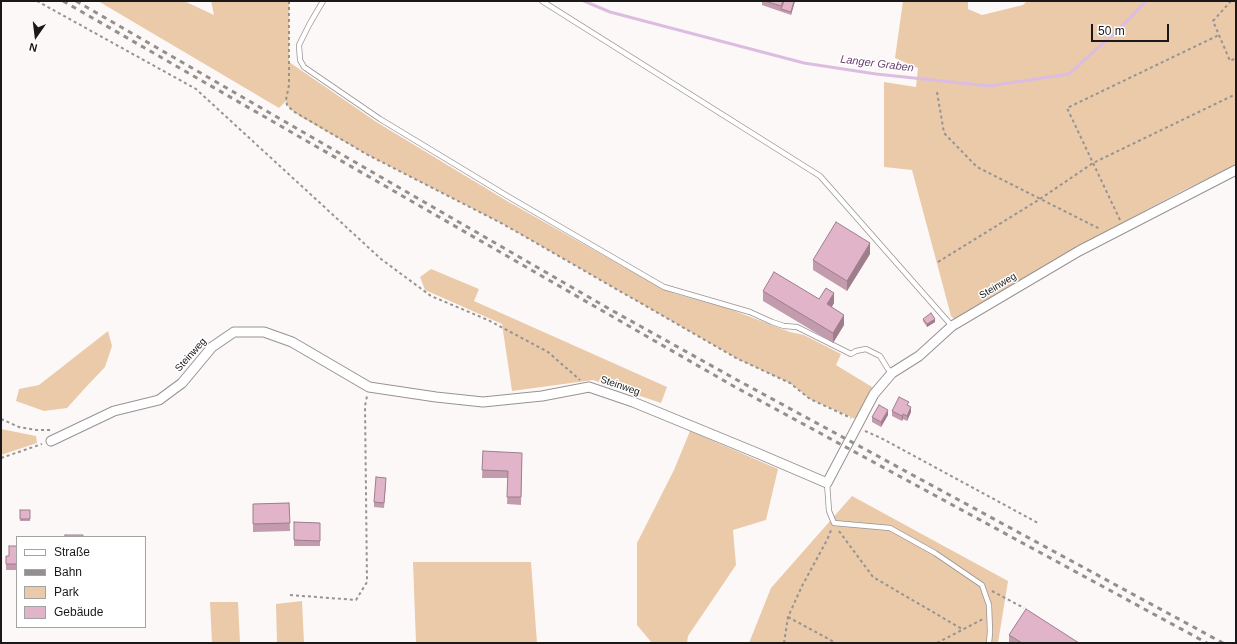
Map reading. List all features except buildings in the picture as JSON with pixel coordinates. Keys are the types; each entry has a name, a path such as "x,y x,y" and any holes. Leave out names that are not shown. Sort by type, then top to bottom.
{"street":[{"name":"Steinweg","path":"51,441 114,411 159,400 182,383 212,347 234,332 264,332 292,342 369,388 483,402 542,396 589,387 633,402 827,483 874,394 892,373 919,356 952,326 1079,251 1236,170"}],"lane":[{"path":"323,1 299,45 300,60 304,66 380,119 509,197 664,287 750,312 784,326 797,327 851,354 856,351 866,349 880,356 892,373"},
{"path":"542,1 820,176 952,326"},
{"path":"827,483 828,511 834,524 890,528 935,553 982,586 989,605 990,643"}],"path":[{"path":"38,1 196,89 381,259 431,296 488,320 548,352 589,387"},
{"path":"289,1 289,85 286,100 293,111 301,117 368,155 503,224 738,359 790,383 810,399 1038,523"},
{"path":"1231,1 1213,21 1230,61 1236,58"},
{"path":"1124,227 1067,108 1219,35"},
{"path":"937,92 944,133 977,167 1111,234"},
{"path":"938,262 1040,199 1093,164 1236,94"},
{"path":"290,595 356,600 367,582 365,406 369,388"},
{"path":"1,419 19,427 36,430 52,430"},
{"path":"1,458 51,441"},
{"path":"784,643 788,617 834,524"},
{"path":"834,524 873,578 962,629"},
{"path":"982,586 1024,608"},
{"path":"937,643 989,615"},
{"path":"788,617 836,643"}],"green space":[{"path":"98,1 184,1 214,15 211,1 289,1 289,62 378,123 507,201 663,289 727,308 790,332 804,335 841,354 836,365 877,390 860,421 810,399 790,383 738,359 503,224 368,155 301,117 287,105 286,101 279,108"},
{"path":"903,1 968,1 968,9 982,15 1023,5 1027,1 1236,1 1236,165 1182,191 1077,247 954,319 951,316 912,170 884,167 884,82 916,87 918,68 895,58"},
{"path":"431,269 479,289 474,301 667,387 661,403 593,380 512,391 502,324 425,290 420,277"},
{"path":"108,331 112,346 105,367 67,408 44,411 16,401 19,389 39,385"},
{"path":"1,429 36,436 37,443 1,455"},
{"path":"690,431 778,469 766,520 733,530 736,565 688,636 687,643 652,643 637,625 637,543 674,470"},
{"path":"852,496 1008,581 998,643 749,643 771,588"},
{"path":"413,562 531,562 537,643 416,643"},
{"path":"302,601 304,643 277,643 276,604"},
{"path":"210,602 238,602 240,643 212,643"}],"waterway":[{"name":"Langer Graben","path":"584,1 610,12 804,63 876,74 989,86 1069,74 1121,27 1146,1"}],"railway":[{"path":"63,1 735,387 1207,643"},
{"path":"76,1 613,311 739,381 1223,643"}]}
